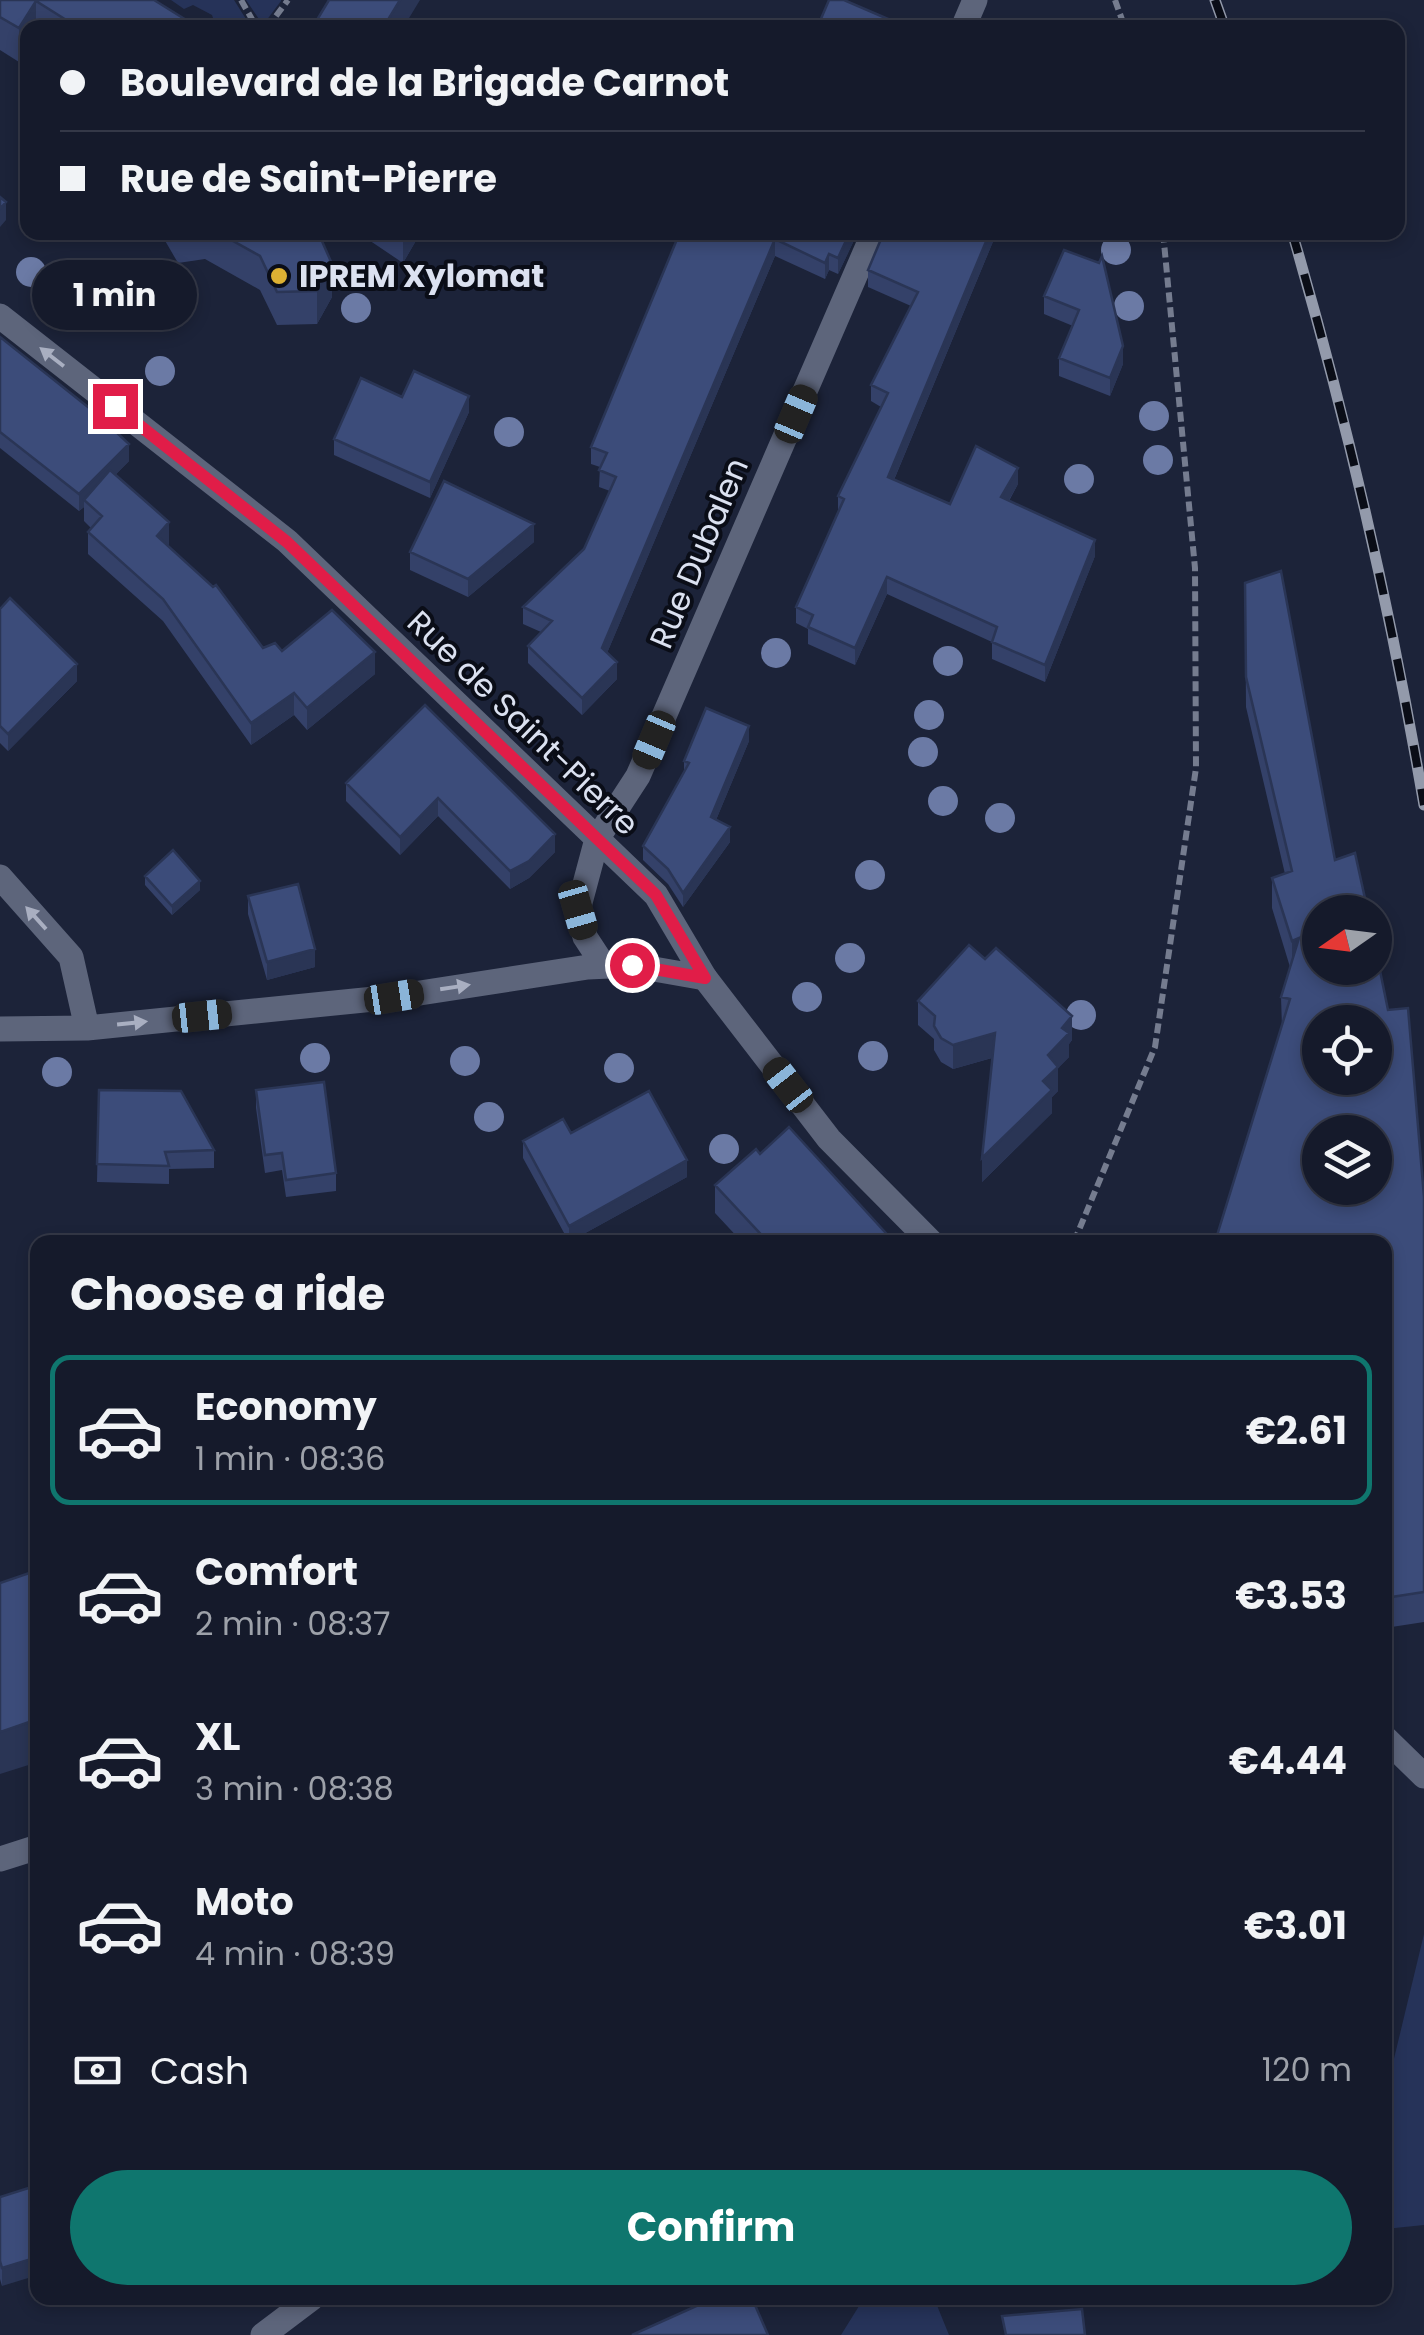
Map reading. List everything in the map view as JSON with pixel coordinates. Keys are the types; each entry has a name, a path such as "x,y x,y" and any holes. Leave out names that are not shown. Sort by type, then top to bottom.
{"street":[{"name":"Rue Dubalen","path":"604,966 585,936 578,910 596,839 638,776 871,240"},
{"name":"Rue de Saint-Pierre","path":"0,316 287,542 656,895 705,978 829,1138 924,1235"},
{"path":"0,877 71,957 87,1028"},
{"path":"0,1029 87,1028 394,997 604,966 632,965 705,978"},
{"path":"1392,1745 1424,1776"},
{"path":"0,1859 30,1850"},
{"path":"263,2335 303,2305"}],"path":[{"path":"1077,1235 1156,1047 1196,768 1196,568 1165,240"}],"shaded area":[{"path":"171,0 234,0 247,20 214,20 212,15 193,5 184,9"},
{"path":"246,0 281,0 267,20 260,20"},
{"path":"1424,1934 1424,2225 1392,2228 1392,2067"},
{"path":"860,2305 937,2305 949,2335 841,2335"}],"building":[{"path":"0,0 154,0 186,20 66,20 36,1 24,20 20,20 19,28 0,17"},
{"path":"329,0 400,0 388,20 317,20"},
{"path":"829,0 844,0 888,19 888,20 820,20"},
{"path":"231,240 322,240 332,264 317,291 277,292 260,256"},
{"path":"677,240 775,240 602,648 617,662 582,698 528,646 552,621 523,607 584,549 616,477 599,470 607,453 591,447"},
{"path":"777,240 846,240 838,258 829,254 825,263"},
{"path":"881,240 987,240 888,477 950,504 976,446 1018,468 1001,497 1095,540 1045,665 992,642 997,627 887,577 855,648 808,627 813,615 796,607 844,499 838,496 888,393 871,385 918,292 868,270"},
{"path":"1064,250 1099,263 1102,256 1123,346 1110,378 1059,358 1079,310 1044,296"},
{"path":"0,337 129,444 79,494 0,432"},
{"path":"414,371 469,396 430,482 334,439 361,378 402,397"},
{"path":"110,470 169,522 157,536 213,587 216,585 263,648 275,643 282,651 332,610 375,652 307,708 294,693 251,723 163,599 88,532 102,516 84,500"},
{"path":"444,481 534,524 468,579 410,552"},
{"path":"1281,571 1335,860 1355,853 1364,895 1302,895 1302,985 1383,985 1387,1005 1302,1005 1302,1095 1392,1095 1392,1010 1408,1008 1424,1197 1424,1592 1392,1597 1392,1235 1217,1235 1290,999 1281,997 1299,938 1292,941 1272,878 1292,871 1246,677 1245,583"},
{"path":"10,598 77,664 8,734 0,726 0,609"},
{"path":"425,705 555,834 529,861 510,871 438,798 400,837 346,783"},
{"path":"706,708 749,726 711,817 730,827 683,893 668,869 643,846 689,763 684,761"},
{"path":"173,850 200,881 172,906 145,876"},
{"path":"298,884 315,949 267,962 248,896"},
{"path":"969,945 985,959 996,948 1072,1016 1062,1028 1069,1033 1048,1055 1058,1067 1043,1081 1052,1090 982,1158 995,1033 953,1045 941,1038 934,1026 935,1016 918,1001"},
{"path":"324,1082 336,1173 286,1180 282,1153 265,1155 256,1090"},
{"path":"99,1090 181,1091 214,1150 165,1152 169,1166 97,1164"},
{"path":"649,1091 687,1160 569,1226 523,1141 563,1119 571,1133"},
{"path":"789,1127 888,1235 761,1235 715,1185 756,1149 760,1154"},
{"path":"30,1573 30,1722 0,1732 0,1583"},
{"path":"30,2188 30,2259 2,2268 0,2261 0,2197"},
{"path":"698,2305 755,2305 768,2335 632,2335"},
{"path":"1082,2309 1085,2335 1006,2335 1002,2316"}],"railway":[{"path":"1215,0 1222,20"},
{"path":"1294,240 1366,516 1424,805"}],"place":[{"name":"IPREM Xylomat","path":"279,276"}],"route":[{"path":"115,406 287,542 656,895 705,978 632,965"}]}
